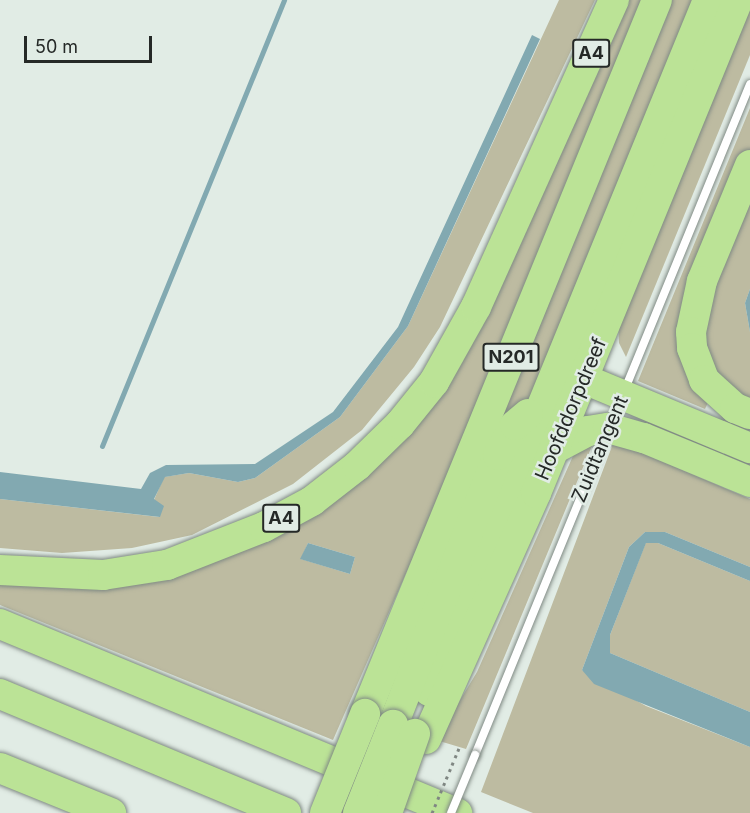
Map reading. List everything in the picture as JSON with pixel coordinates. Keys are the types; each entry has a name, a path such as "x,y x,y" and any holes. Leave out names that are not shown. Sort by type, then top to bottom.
{"highway":[{"name":"A4","path":"0,570 103,575 167,565 264,527 312,501 357,466 400,424 434,382 476,307 614,0"},
{"name":"N201","path":"325,813 657,0"},
{"name":"Hoofddorpdreef","path":"387,813 498,455 515,425 543,404 708,0"},
{"name":"Hoofddorpdreef","path":"358,813 411,733 554,449 738,0"},
{"path":"750,165 702,281 691,332 694,356 704,380 735,408 750,414"},
{"path":"580,315 584,379"},
{"path":"584,379 750,448"},
{"path":"543,404 584,379"},
{"path":"554,449 588,431 608,428 644,438 750,482"},
{"path":"0,624 457,813"},
{"path":"0,694 285,813"},
{"name":"Hoofddorpdreef","path":"392,813 411,733"},
{"path":"0,768 111,813"}],"lane":[{"name":"Zuidtangent","path":"451,813 750,84"}],"path":[{"path":"432,813 459,748"}],"shaded area":[{"path":"559,0 595,0 440,327 414,367 362,430 293,484 192,535 132,548 62,553 0,548 0,499 159,517 154,500 164,477 189,473 238,482 255,478 340,417 408,326"},
{"path":"625,0 647,0 464,441 333,740 0,605 0,582 160,575 409,429","holes":["308,543 355,557 350,574 301,559"]},
{"path":"668,0 698,0 538,392 508,416 498,412"},
{"path":"750,0 750,55 626,357 619,343 618,318"},
{"path":"750,108 750,151 696,285 710,398 705,409 638,381"},
{"path":"750,185 750,289 745,303 750,332 750,402 732,390 708,360 703,321"},
{"path":"594,441 466,749 436,740 477,672 573,456"},
{"path":"614,441 750,499 750,567 665,532 645,532 629,547 582,670 646,706 750,747 750,813 533,813 481,792"},
{"path":"646,542 658,543 750,581 750,712 610,653 610,635"}],"water":[{"path":"532,35 540,39 408,326 340,417 255,478 238,482 189,473 165,477 154,499 164,506 160,517 0,499 0,472 141,489 150,473 166,465 255,464 333,412 398,327"},
{"path":"750,289 750,332 745,303"},
{"path":"645,532 665,532 750,567 750,581 658,543 646,543 610,635 610,653 750,712 750,747 594,684 582,670 629,547"},
{"path":"308,543 355,557 350,574 300,559"}],"waterway":[{"path":"102,446 284,0"}]}
